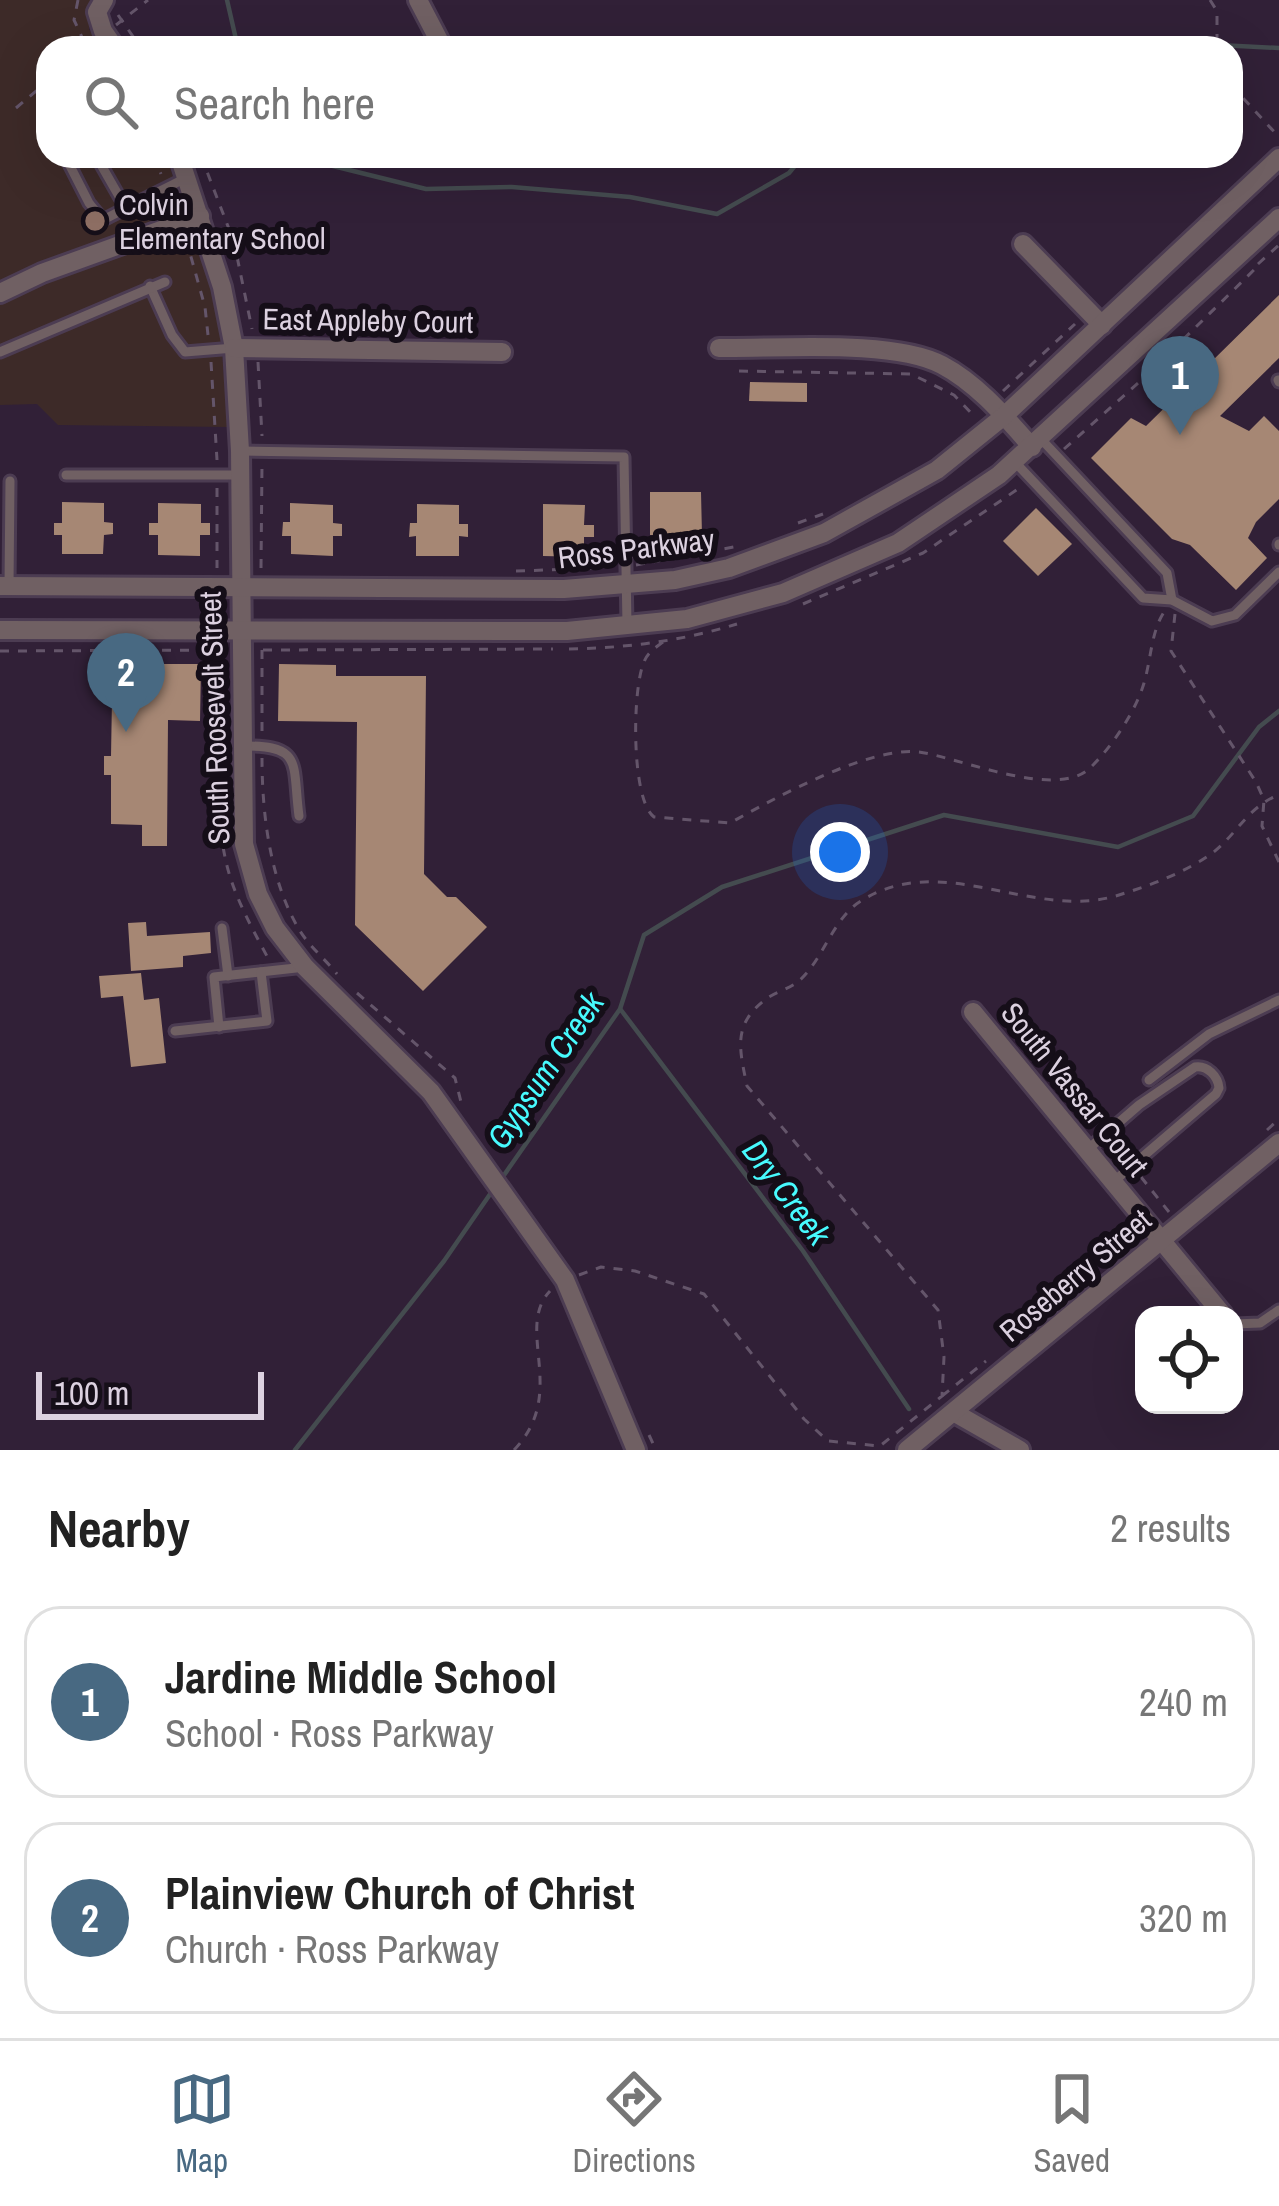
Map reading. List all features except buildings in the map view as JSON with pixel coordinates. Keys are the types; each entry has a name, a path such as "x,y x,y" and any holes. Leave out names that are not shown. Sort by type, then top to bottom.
{"street":[{"path":"418,0 437,36"},
{"path":"105,7 107,36"},
{"name":"Ross Parkway","path":"5,586 565,589 624,576 729,568 824,533 907,490 1279,158"},
{"name":"South Roosevelt Street","path":"184,168 190,219 222,287 234,348 240,451 240,631 252,746 244,844 258,894 275,928 305,967 463,1127 565,1280 636,1450"},
{"path":"0,630 627,627 736,608 842,571 928,525 1037,443 1279,218"},
{"path":"0,293 190,219"},
{"path":"1022,244 1095,318"},
{"name":"East Appleby Court","path":"234,348 502,352"},
{"path":"719,348 874,350 912,355 940,364 1037,443"},
{"name":"South Vassar Court","path":"973,1012 1215,1306"},
{"name":"Roseberry Street","path":"907,1450 1279,1143"},
{"path":"955,1413 1020,1450"}],"lane":[{"path":"71,168 103,220 187,177"},
{"path":"103,168 121,198 139,202"},
{"path":"0,352 165,281"},
{"path":"150,286 185,352 234,348"},
{"path":"1037,443 1167,573 1172,600"},
{"path":"240,451 624,457 627,627"},
{"path":"1015,462 1143,598 1172,600 1212,621 1235,615 1279,572"},
{"path":"66,475 240,475"},
{"path":"5,586 10,482"},
{"path":"252,746 277,746 286,751 292,761 299,816"},
{"path":"222,928 228,976"},
{"path":"219,1027 214,977 305,967"},
{"path":"175,1031 267,1022 261,972"},
{"path":"1148,1080 1209,1034 1279,1000"},
{"path":"1086,1151 1139,1105 1195,1067 1216,1076 1216,1094 1112,1183"},
{"path":"1243,1324 1260,1323 1279,1310"}],"path":[{"path":"79,0 74,20 81,36"},
{"path":"1210,0 1216,11 1216,36"},
{"path":"105,7 130,36"},
{"path":"16,108 36,91"},
{"path":"1243,98 1279,136"},
{"path":"158,168 167,188"},
{"path":"190,219 216,406 217,587"},
{"path":"739,370 911,374 954,395 974,416 997,409 1095,318"},
{"path":"787,528 829,511"},
{"path":"511,571 624,576 746,544"},
{"path":"664,623 666,640 644,660 637,694 641,801 654,818 718,825 862,760 903,751 1038,778 1075,778 1101,757 1137,700 1159,619 1172,600"},
{"path":"1172,600 1176,620 1171,651 1256,782 1264,800 1262,826 1279,862"},
{"path":"217,630 217,750 225,860 270,962"},
{"path":"262,631 252,746 262,817 300,932 345,983 455,1078 463,1127"},
{"path":"514,1450 526,1437 542,1396 535,1314 545,1294 565,1280 601,1268 635,1271 704,1294 804,1419 828,1441 880,1446 942,1396 944,1357 938,1310 747,1086 739,1050 743,1021 769,997 797,983 858,902 892,886 933,878 1053,901 1113,897 1168,877 1213,852 1264,800 1279,795"},
{"path":"1133,1166 1180,1226"}],"shaded area":[{"name":"Colvin Elementary School","path":"0,0 91,0 89,29 93,36 36,36 36,168 170,168 212,289 220,326 228,427 58,425 37,404 0,405"}],"waterway":[{"path":"227,0 235,36"},
{"path":"1243,46 1279,48"},
{"path":"341,168 426,189 512,187 630,197 717,214 793,168"},
{"name":"Gypsum Creek","path":"502,1178 620,1009 644,935 722,887 944,815 1118,847 1193,816 1259,727 1279,711"},
{"name":"Dry Creek","path":"621,1010 803,1251 909,1409"},
{"name":"Gypsum Creek","path":"295,1450 444,1261 495,1187"}],"place":[{"name":"Colvin Elementary School","path":"95,221"},
{"name":"Jardine Middle School","path":"1180,435"},
{"name":"Plainview Church of Christ","path":"126,732"}]}
